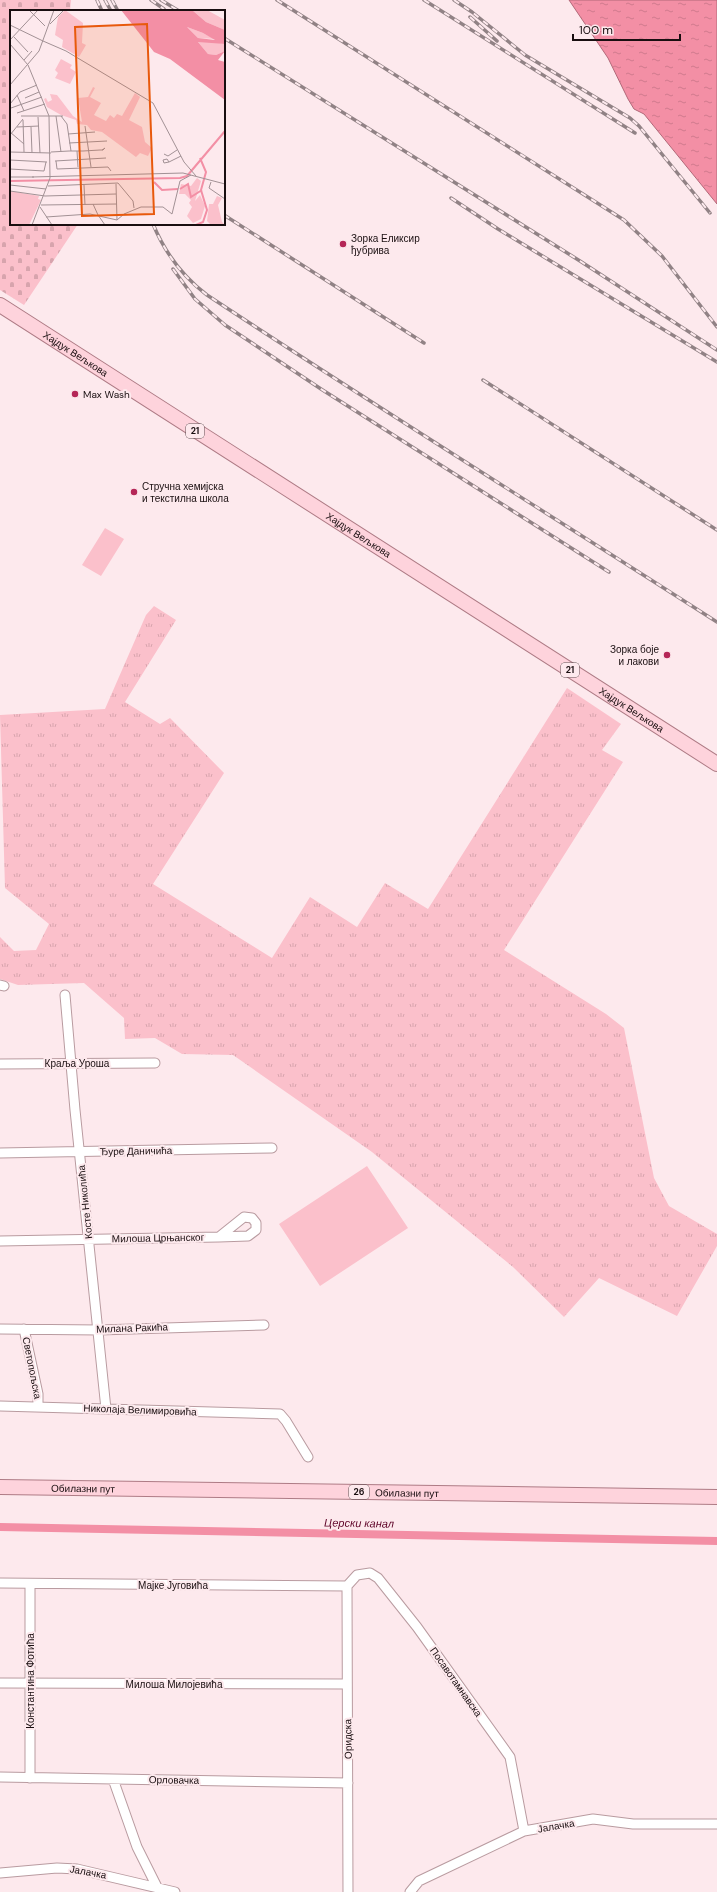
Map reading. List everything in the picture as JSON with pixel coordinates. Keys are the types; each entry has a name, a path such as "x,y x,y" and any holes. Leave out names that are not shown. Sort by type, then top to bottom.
{"main road":[{"name":"Хајдук Вељкова","path":"0,305 717,764"},
{"name":"Обилазни пут","path":"0,1487 717,1497"}],"street":[{"name":"Косте Николића","path":"65,995 106,1409"},
{"name":"Краља Уроша","path":"0,1064 71,1062 155,1063"},
{"name":"Ђуре Даничића","path":"0,1153 272,1148"},
{"name":"Милоша Црњанског","path":"0,1241 219,1237"},
{"name":"Милана Ракића","path":"0,1329 98,1330 264,1325"},
{"name":"Светопољска","path":"24,1329 38,1394 38,1407"},
{"name":"Николаја Велимировића","path":"0,1406 280,1414 286,1421 308,1457"},
{"name":"Посавотамнавска","path":"347,1586 357,1575 370,1573 378,1578 417,1626 510,1757 524,1831"},
{"name":"Мајке Југовића","path":"0,1583 347,1586"},
{"name":"Константина Фотића","path":"30,1584 30,1778"},
{"name":"Оридска","path":"347,1586 348,1892"},
{"name":"Милоша Милојевића","path":"0,1683 348,1684"},
{"name":"Орловачка","path":"0,1777 348,1783"},
{"path":"113,1779 137,1847 163,1889"},
{"name":"Јалачка","path":"410,1892 419,1881 524,1831 593,1819 633,1824 717,1824"},
{"name":"Јалачка","path":"0,1873 56,1868 77,1869 175,1892"}],"green space":[{"path":"0,0 71,0 70,10 10,10 10,225 77,225 24,305 0,290"},
{"path":"105,528 124,539 101,576 82,565"},
{"path":"154,606 176,620 125,702 160,724 170,718 224,773 153,884 272,958 310,897 357,927 385,883 428,909 567,688 621,724 602,750 623,762 504,950 606,1014 624,1028 654,1178 669,1206 717,1234 717,1246 677,1316 599,1278 564,1317 513,1267 372,1152 233,1055 182,1054 155,1038 125,1039 124,1018 84,983 18,985 0,979 0,937 14,951 36,950 49,924 5,888 0,715 105,709 146,615"},
{"path":"367,1166 408,1228 320,1286 279,1224"}],"water":[{"path":"569,0 717,0 717,204 644,114 634,109 608,58"}],"waterway":[{"name":"Церски канал","path":"0,1527 717,1541"}],"railway":[{"path":"97,0 102,10"},
{"path":"105,0 110,10"},
{"path":"112,0 117,10"},
{"path":"151,0 164,9"},
{"path":"161,0 177,10"},
{"path":"277,0 624,220 662,256 717,327"},
{"path":"424,0 635,133"},
{"path":"454,0 472,12 525,55 630,118 639,126 710,213"},
{"path":"470,17 497,41"},
{"path":"225,39 580,261 717,350"},
{"path":"451,198 498,229 717,362"},
{"path":"225,216 424,343"},
{"path":"153,225 163,245 175,263 182,272 207,295 397,419 717,622"},
{"path":"173,269 195,299 225,325 321,389 609,572"},
{"path":"483,380 717,530"}],"place":[{"name":"Зорка Еликсир ђубрива","path":"343,244"},
{"name":"Max Wash","path":"75,394"},
{"name":"Стручна хемијска и текстилна школа","path":"134,492"},
{"name":"Зорка боје и лакови","path":"667,655"}]}
